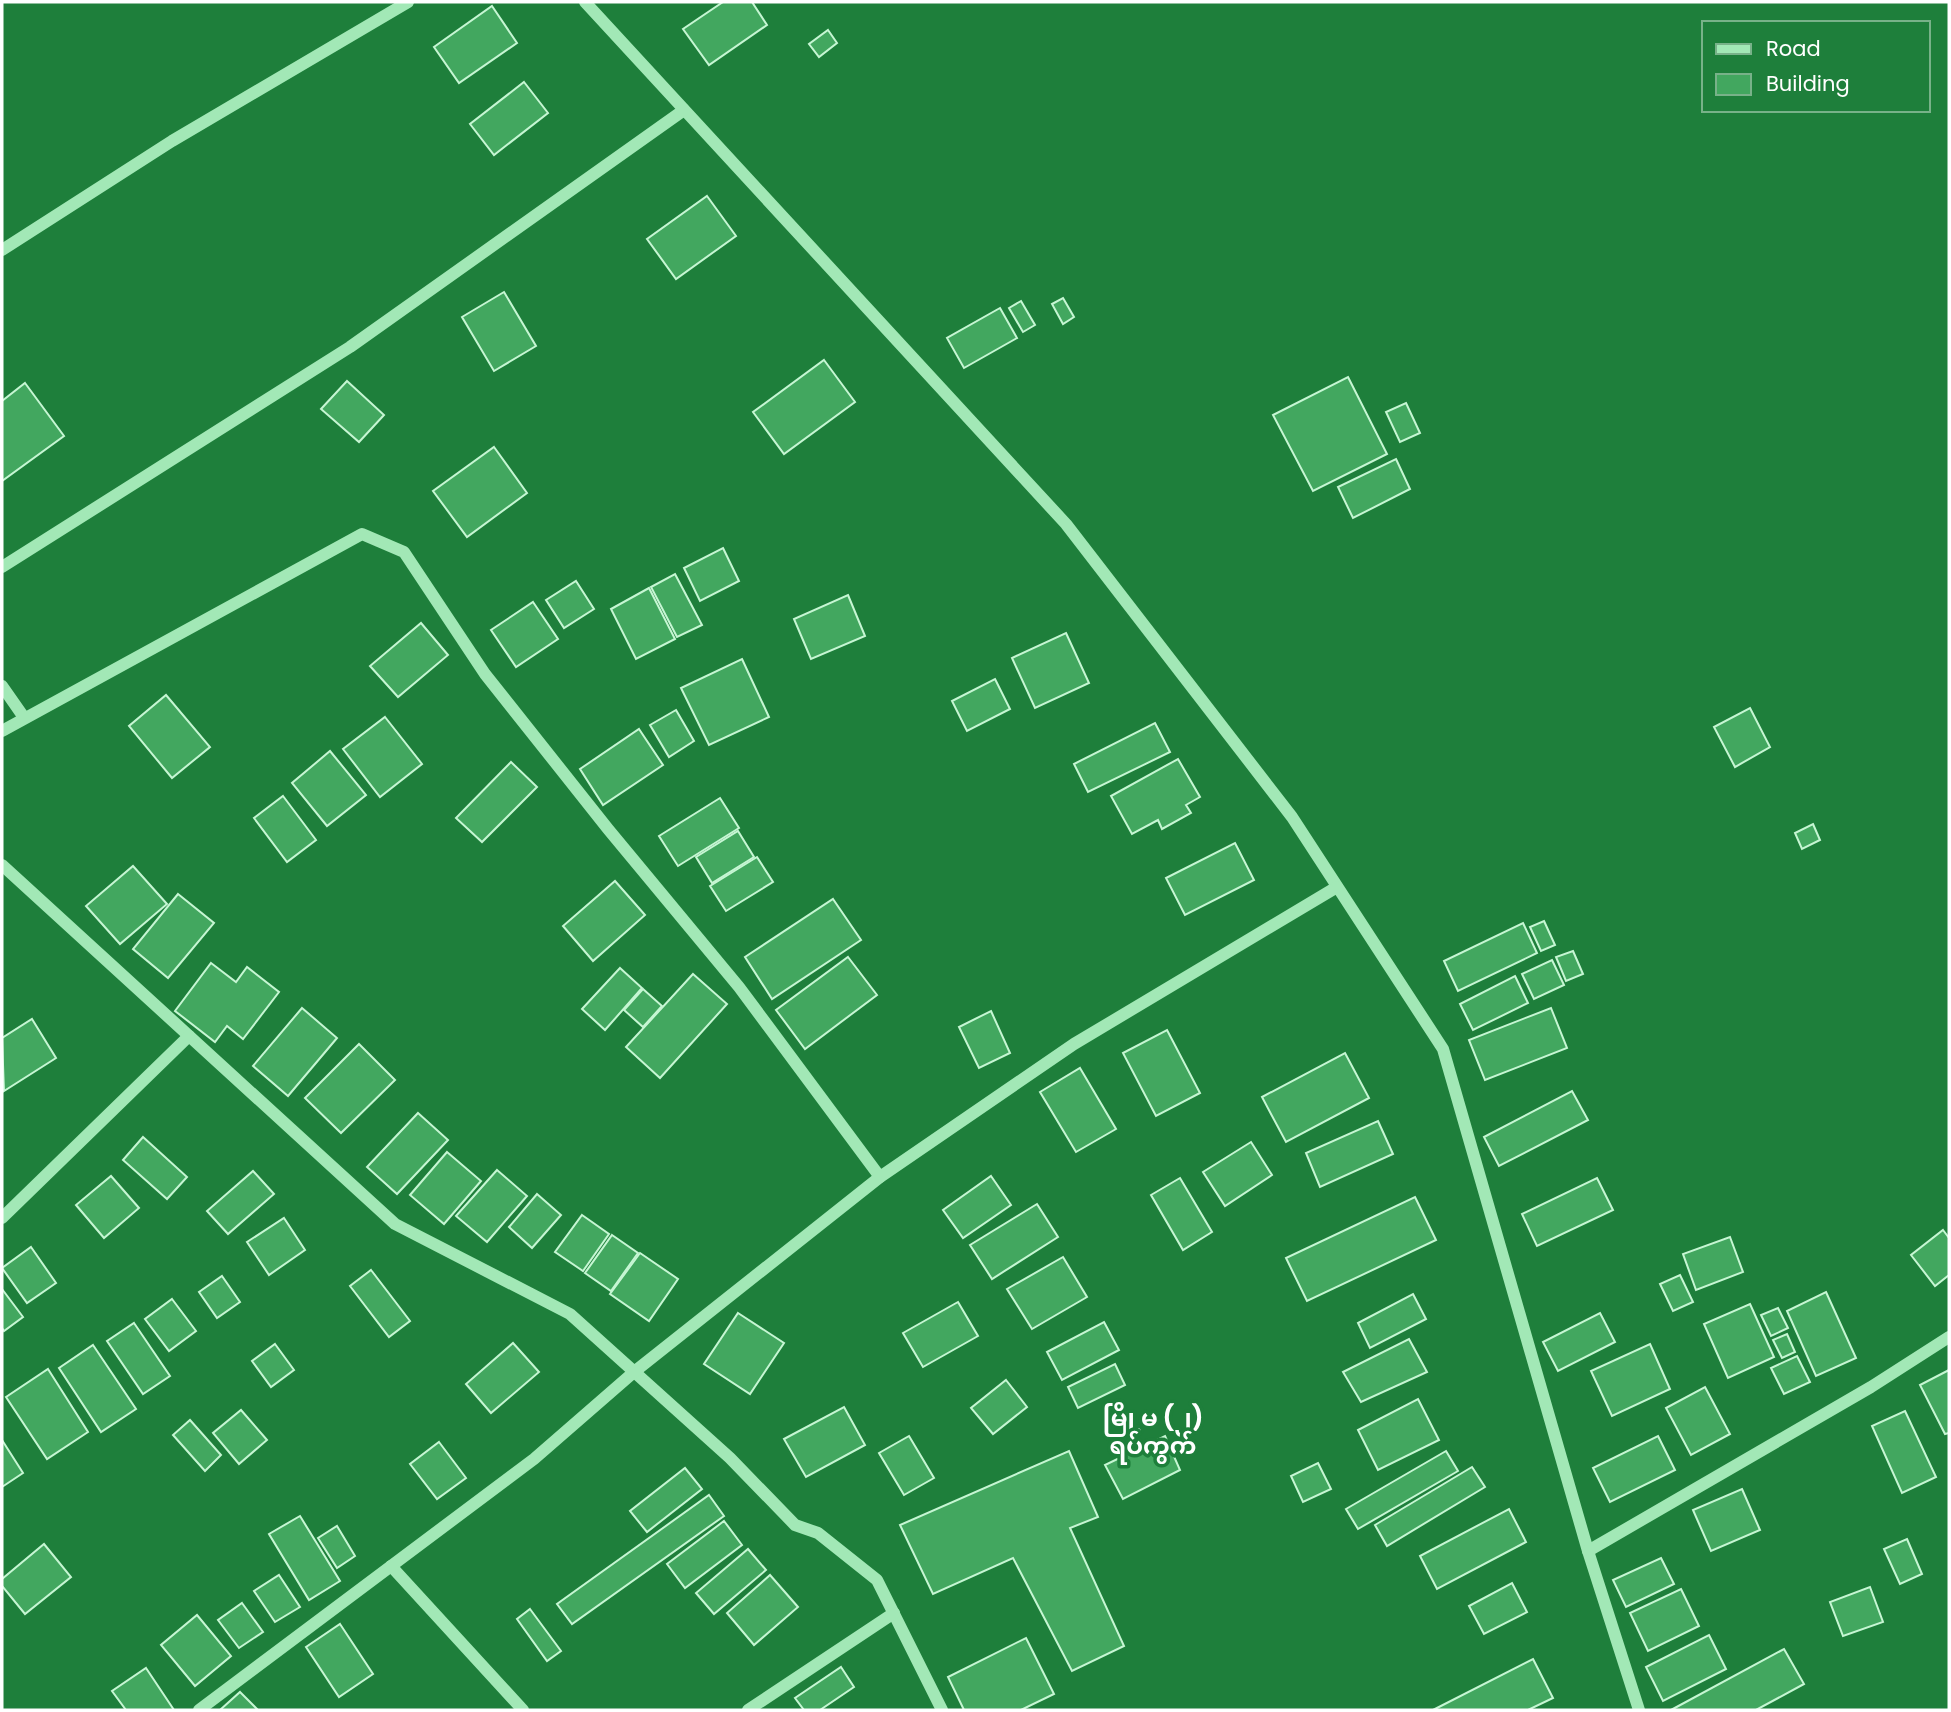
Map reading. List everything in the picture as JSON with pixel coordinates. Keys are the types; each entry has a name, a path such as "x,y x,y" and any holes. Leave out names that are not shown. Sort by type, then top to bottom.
{"street":[{"path":"2,250 172,141 408,2"},
{"path":"584,2 1066,524 1292,817 1443,1049 1588,1551 1639,1710"},
{"path":"2,567 350,347 684,110"},
{"path":"2,730 23,716 362,534 404,552 485,674 608,829 739,987 880,1177"},
{"path":"2,686 23,716"},
{"path":"2,865 395,1224 570,1314 730,1458 795,1525 818,1533 877,1580 942,1710"},
{"path":"199,1710 534,1459 634,1372 880,1177 1074,1044 1337,887"},
{"path":"2,1218 189,1037"},
{"path":"1588,1551 1871,1387 1949,1337"},
{"path":"391,1566 523,1710"},
{"path":"748,1710 894,1613"}],"building":[{"path":"723,2 752,2 767,25 709,65 683,29"},
{"path":"492,6 517,43 459,83 434,47"},
{"path":"828,30 837,43 819,57 809,44"},
{"path":"524,82 548,113 494,155 470,124"},
{"path":"707,196 736,236 676,279 647,239"},
{"path":"504,292 536,346 494,371 462,317"},
{"path":"1063,298 1074,317 1063,324 1052,304"},
{"path":"1021,301 1035,325 1023,332 1009,308"},
{"path":"1000,308 1017,338 964,368 947,338"},
{"path":"824,360 855,402 784,454 753,412"},
{"path":"1348,377 1387,454 1313,491 1273,415"},
{"path":"347,381 384,415 359,442 321,409"},
{"path":"25,383 64,436 2,481 2,401"},
{"path":"1406,403 1420,433 1400,442 1386,412"},
{"path":"494,447 527,493 467,537 433,491"},
{"path":"1396,459 1410,489 1353,518 1338,487"},
{"path":"723,548 739,581 700,601 684,568"},
{"path":"675,574 702,625 677,637 651,587"},
{"path":"576,581 594,609 564,628 546,600"},
{"path":"649,588 675,639 636,659 611,609"},
{"path":"848,595 865,636 811,659 794,619"},
{"path":"533,602 558,639 516,667 491,630"},
{"path":"421,623 448,655 398,697 370,666"},
{"path":"1066,633 1089,683 1035,708 1012,658"},
{"path":"742,659 769,717 709,745 681,688"},
{"path":"995,679 1010,709 967,731 952,701"},
{"path":"166,695 210,747 172,778 129,726"},
{"path":"1750,708 1770,747 1735,767 1714,727"},
{"path":"676,710 694,741 669,757 650,725"},
{"path":"385,717 422,764 380,797 343,749"},
{"path":"1155,723 1170,752 1088,792 1074,764"},
{"path":"639,729 663,765 603,805 580,769"},
{"path":"330,751 366,795 327,826 292,783"},
{"path":"1178,759 1200,797 1186,805 1191,813 1162,829 1158,820 1132,834 1111,796"},
{"path":"511,762 537,787 482,842 456,818"},
{"path":"283,796 316,840 287,862 254,818"},
{"path":"720,798 739,828 678,866 659,836"},
{"path":"1813,824 1820,840 1802,849 1795,833"},
{"path":"738,831 754,857 712,883 696,857"},
{"path":"1235,843 1254,880 1185,915 1166,878"},
{"path":"757,857 773,882 726,911 710,886"},
{"path":"133,866 167,904 120,944 86,906"},
{"path":"615,881 645,915 593,961 563,926"},
{"path":"178,894 214,923 168,978 133,949"},
{"path":"833,899 861,940 772,999 745,957"},
{"path":"1544,921 1555,945 1541,951 1530,927"},
{"path":"1523,923 1537,953 1458,991 1444,961"},
{"path":"1573,951 1583,974 1566,981 1556,957"},
{"path":"848,957 877,995 805,1049 776,1010"},
{"path":"1552,960 1564,985 1534,999 1522,974"},
{"path":"211,963 236,982 247,967 279,992 243,1039 227,1026 215,1042 175,1011"},
{"path":"620,968 642,988 605,1030 582,1009"},
{"path":"693,974 727,1004 660,1078 626,1047"},
{"path":"1515,976 1528,1003 1473,1030 1460,1004"},
{"path":"643,989 662,1006 643,1027 624,1010"},
{"path":"302,1008 337,1038 288,1096 253,1066"},
{"path":"1551,1008 1567,1048 1485,1080 1469,1040"},
{"path":"991,1011 1010,1053 979,1068 959,1027"},
{"path":"32,1019 56,1058 4,1091 2,1038"},
{"path":"1167,1030 1200,1093 1156,1116 1123,1053"},
{"path":"359,1044 395,1080 341,1133 305,1098"},
{"path":"1345,1053 1369,1098 1286,1142 1262,1097"},
{"path":"1080,1068 1116,1129 1076,1152 1040,1092"},
{"path":"1572,1091 1588,1120 1499,1166 1484,1137"},
{"path":"418,1113 448,1140 397,1194 367,1167"},
{"path":"1378,1121 1393,1154 1320,1187 1306,1153"},
{"path":"143,1137 187,1177 167,1199 123,1160"},
{"path":"1251,1142 1272,1175 1225,1206 1203,1172"},
{"path":"447,1152 481,1181 444,1224 410,1195"},
{"path":"497,1170 527,1196 487,1242 456,1216"},
{"path":"253,1171 274,1194 228,1234 207,1211"},
{"path":"111,1176 139,1208 104,1238 76,1205"},
{"path":"991,1176 1011,1205 963,1238 943,1210"},
{"path":"1180,1178 1212,1232 1183,1250 1151,1195"},
{"path":"1597,1178 1613,1210 1537,1246 1522,1214"},
{"path":"537,1194 561,1215 532,1248 509,1227"},
{"path":"1415,1197 1436,1240 1307,1301 1286,1258"},
{"path":"1037,1204 1058,1237 992,1279 970,1245"},
{"path":"582,1215 609,1234 583,1271 555,1252"},
{"path":"284,1218 305,1250 269,1275 247,1242"},
{"path":"1943,1230 1949,1238 1949,1275 1935,1286 1911,1255"},
{"path":"612,1235 638,1253 611,1291 585,1273"},
{"path":"1730,1237 1743,1272 1696,1290 1683,1254"},
{"path":"31,1247 56,1283 27,1303 2,1268"},
{"path":"640,1253 678,1279 649,1321 610,1294"},
{"path":"1063,1257 1087,1297 1032,1329 1007,1289"},
{"path":"371,1270 410,1321 389,1337 350,1286"},
{"path":"1680,1275 1693,1302 1673,1311 1660,1284"},
{"path":"222,1276 240,1302 217,1318 199,1292"},
{"path":"2,1289 23,1317 4,1331 2,1328"},
{"path":"1826,1292 1856,1358 1816,1376 1787,1311"},
{"path":"1413,1294 1426,1319 1370,1348 1358,1323"},
{"path":"172,1299 196,1331 169,1351 145,1319"},
{"path":"958,1302 978,1336 923,1367 903,1333"},
{"path":"1750,1304 1774,1357 1728,1378 1704,1324"},
{"path":"1778,1308 1788,1328 1771,1336 1761,1315"},
{"path":"738,1313 784,1343 750,1394 704,1364"},
{"path":"1600,1313 1615,1342 1558,1371 1543,1342"},
{"path":"1104,1322 1119,1350 1062,1380 1047,1352"},
{"path":"134,1323 170,1376 143,1394 107,1341"},
{"path":"1787,1334 1795,1352 1782,1358 1773,1340"},
{"path":"1409,1339 1427,1372 1361,1402 1343,1372"},
{"path":"513,1343 539,1372 491,1413 466,1384"},
{"path":"275,1344 294,1370 271,1387 252,1361"},
{"path":"1650,1344 1670,1389 1612,1416 1591,1371"},
{"path":"93,1345 136,1409 101,1432 59,1368"},
{"path":"1797,1356 1810,1382 1784,1394 1771,1368"},
{"path":"1115,1364 1125,1385 1078,1408 1068,1387"},
{"path":"48,1369 88,1432 47,1459 6,1397"},
{"path":"1949,1370 1949,1433 1945,1434 1920,1385"},
{"path":"1006,1380 1027,1407 993,1434 971,1408"},
{"path":"1705,1387 1730,1434 1691,1455 1666,1408"},
{"path":"1418,1399 1439,1440 1378,1470 1358,1430"},
{"path":"844,1407 865,1445 806,1477 784,1439"},
{"path":"241,1410 267,1440 239,1464 213,1433"},
{"path":"1905,1411 1936,1477 1902,1493 1872,1426"},
{"path":"190,1420 221,1455 205,1471 173,1435"},
{"path":"909,1436 934,1478 904,1495 879,1453"},
{"path":"1165,1436 1180,1470 1123,1499 1105,1465"},
{"path":"1658,1436 1675,1470 1610,1502 1593,1468"},
{"path":"2,1440 23,1473 2,1487"},
{"path":"439,1442 466,1478 437,1499 410,1464"},
{"path":"1069,1451 1098,1517 1070,1528 1124,1646 1072,1671 1013,1558 933,1594 900,1525"},
{"path":"1446,1451 1458,1471 1358,1529 1346,1509"},
{"path":"1318,1463 1331,1489 1303,1502 1291,1476"},
{"path":"1472,1467 1485,1487 1387,1546 1375,1525"},
{"path":"685,1468 702,1489 647,1532 630,1511"},
{"path":"1742,1489 1760,1530 1711,1551 1693,1510"},
{"path":"709,1495 724,1516 572,1624 557,1604"},
{"path":"1509,1509 1526,1542 1437,1589 1420,1556"},
{"path":"300,1516 340,1581 309,1600 269,1534"},
{"path":"724,1521 742,1545 685,1588 667,1564"},
{"path":"337,1526 355,1556 337,1568 318,1538"},
{"path":"1907,1539 1922,1574 1900,1584 1884,1549"},
{"path":"44,1544 71,1577 25,1614 2,1586 2,1579"},
{"path":"748,1549 766,1570 714,1614 696,1593"},
{"path":"1661,1558 1674,1584 1626,1607 1613,1580"},
{"path":"279,1575 300,1607 275,1622 254,1591"},
{"path":"770,1575 798,1607 754,1645 727,1613"},
{"path":"1512,1583 1527,1612 1484,1634 1469,1606"},
{"path":"1870,1587 1883,1622 1843,1636 1830,1602"},
{"path":"1681,1589 1699,1626 1648,1651 1630,1613"},
{"path":"242,1603 263,1632 239,1648 218,1620"},
{"path":"530,1609 561,1651 547,1661 517,1619"},
{"path":"197,1615 231,1656 195,1686 161,1645"},
{"path":"340,1624 373,1674 339,1697 306,1647"},
{"path":"1709,1635 1726,1669 1663,1701 1646,1667"},
{"path":"1026,1638 1054,1694 1021,1710 964,1710 948,1677"},
{"path":"1784,1649 1804,1684 1756,1710 1671,1710"},
{"path":"1533,1659 1553,1698 1528,1710 1433,1710"},
{"path":"841,1667 854,1687 820,1710 804,1710 795,1698"},
{"path":"146,1668 174,1710 126,1710 112,1691"},
{"path":"240,1692 258,1710 220,1710"}],"district":[{"name":"မြို့မ (၂) ရပ်ကွက်","path":"1153,1432"}]}
